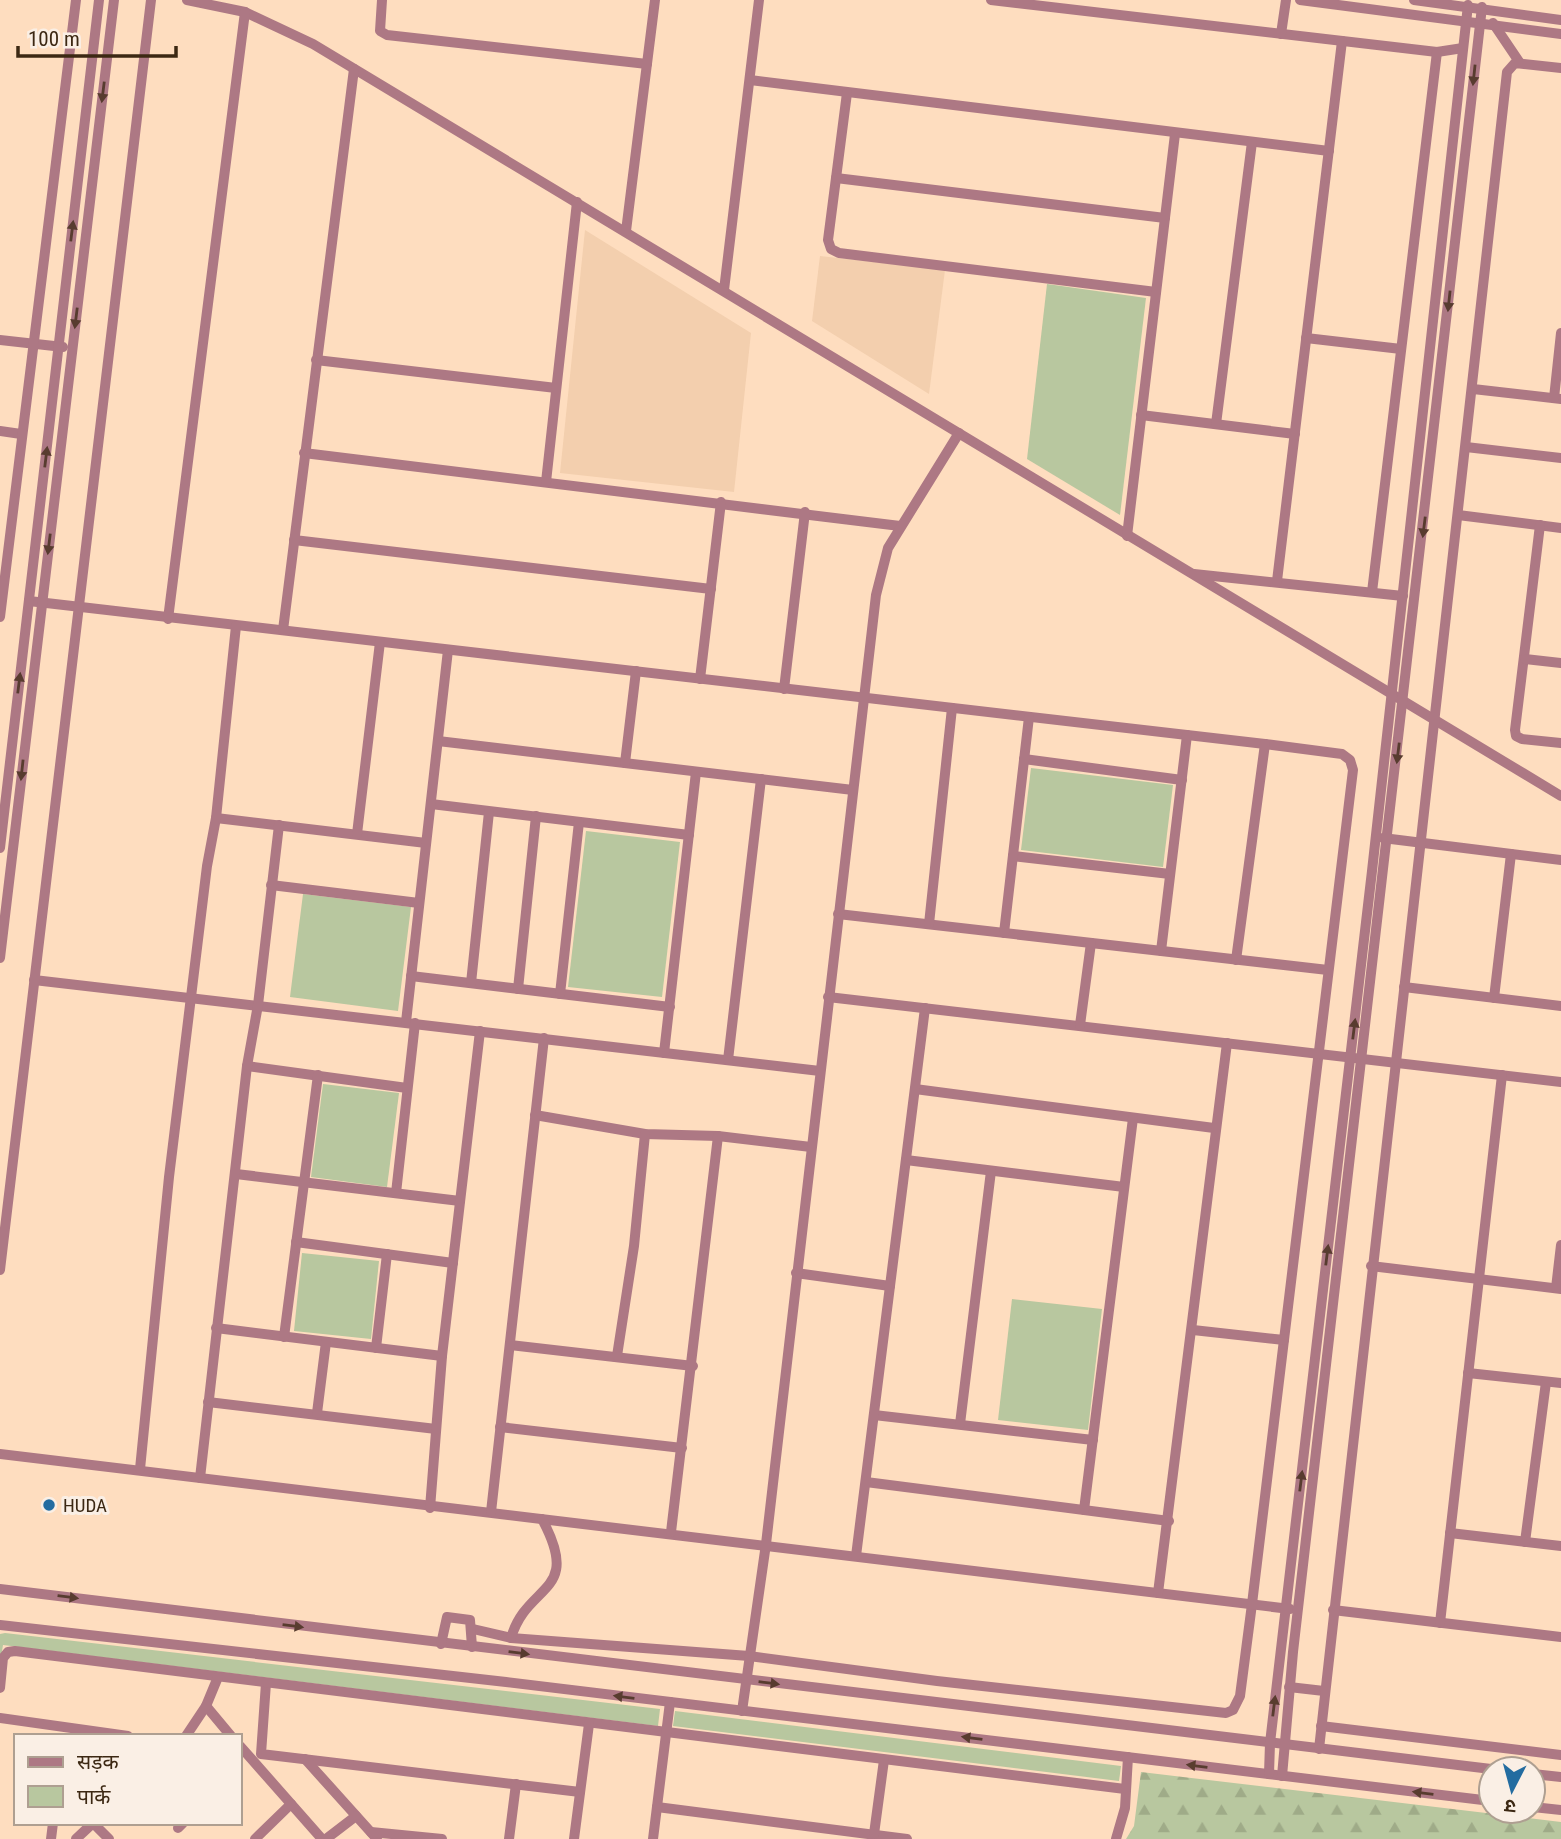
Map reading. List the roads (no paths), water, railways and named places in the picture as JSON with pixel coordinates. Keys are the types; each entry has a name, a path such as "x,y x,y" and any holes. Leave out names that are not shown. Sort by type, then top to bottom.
{"street":[{"path":"0,617 76,0"},
{"path":"0,849 99,0"},
{"path":"0,958 114,0"},
{"path":"0,1270 150,0"},
{"path":"187,0 245,12 313,44 1561,796"},
{"path":"382,0 380,31 387,34 647,64"},
{"path":"626,231 655,0"},
{"path":"724,290 759,0"},
{"path":"991,0 1437,52 1463,48"},
{"path":"1280,34 1286,0"},
{"path":"1300,0 1493,23 1561,34"},
{"path":"1414,0 1487,5 1561,20"},
{"path":"1432,16 1434,1"},
{"path":"1382,838 1392,696 1468,5"},
{"path":"1269,1774 1270,1743 1292,1609 1382,838 1404,703 1480,22 1487,5"},
{"path":"168,619 245,12"},
{"path":"1493,23 1520,63"},
{"path":"1277,581 1342,41"},
{"path":"1372,592 1437,52"},
{"path":"1319,1749 1371,1266 1507,72 1510,66 1520,63 1561,68"},
{"path":"283,631 354,69"},
{"path":"750,80 1329,151"},
{"path":"847,93 828,240 831,249 839,253 1156,292"},
{"path":"1127,536 1175,134"},
{"path":"1216,424 1252,142"},
{"path":"836,178 1165,218"},
{"path":"546,482 577,202"},
{"path":"1473,389 1557,398 1561,333"},
{"path":"1306,338 1401,349"},
{"path":"0,340 72,348"},
{"path":"316,360 556,387"},
{"path":"1141,415 1295,434"},
{"path":"0,431 21,434"},
{"path":"742,1711 766,1544 828,997 881,569 900,526 959,433"},
{"path":"1466,447 1561,458"},
{"path":"304,453 805,512 900,526"},
{"path":"700,679 721,502"},
{"path":"784,689 805,512"},
{"path":"1458,515 1561,528"},
{"path":"1540,525 1516,736 1561,743"},
{"path":"294,540 711,589"},
{"path":"1189,573 1403,596"},
{"path":"29,601 1265,744 1342,754 1350,760 1353,770 1238,1706 1226,1713 937,1681 749,1656 511,1638 473,1629"},
{"path":"1401,617 1414,618"},
{"path":"140,1469 169,1177 207,866 216,818 236,626"},
{"path":"357,834 380,642"},
{"path":"396,1193 407,1088 411,976 448,650"},
{"path":"1525,659 1561,663"},
{"path":"625,763 636,671"},
{"path":"929,924 952,708"},
{"path":"1004,933 1030,717"},
{"path":"1161,951 1187,736"},
{"path":"438,741 853,790"},
{"path":"1236,960 1265,744"},
{"path":"1024,760 1182,780"},
{"path":"664,1053 696,772"},
{"path":"728,1060 761,779"},
{"path":"430,804 689,835"},
{"path":"471,983 489,811"},
{"path":"518,989 537,816"},
{"path":"216,818 426,843"},
{"path":"560,994 579,822"},
{"path":"200,1478 247,1066 258,1005 279,825"},
{"path":"1382,838 1561,860"},
{"path":"0,842 14,844"},
{"path":"1494,998 1511,853"},
{"path":"1013,856 1170,874"},
{"path":"271,885 419,902"},
{"path":"838,914 1328,970"},
{"path":"1080,1025 1091,943"},
{"path":"411,976 670,1007"},
{"path":"34,980 192,1000 411,1022 820,1072"},
{"path":"1404,987 1561,1006"},
{"path":"828,997 1561,1082"},
{"path":"856,1556 925,1008"},
{"path":"430,1507 442,1356 480,1031"},
{"path":"491,1512 510,1345 515,1273 544,1038"},
{"path":"1158,1592 1193,1330 1214,1128 1227,1043"},
{"path":"247,1066 407,1088"},
{"path":"284,1337 318,1075"},
{"path":"1440,1623 1502,1075"},
{"path":"915,1089 1214,1128"},
{"path":"534,1115 645,1134 718,1136 811,1147"},
{"path":"1084,1510 1133,1118"},
{"path":"617,1356 634,1246 645,1134"},
{"path":"671,1532 718,1136"},
{"path":"0,1150 13,1151"},
{"path":"906,1160 1124,1187"},
{"path":"960,1424 990,1171"},
{"path":"236,1174 460,1201"},
{"path":"296,1242 453,1263"},
{"path":"1371,1266 1558,1288 1561,1245"},
{"path":"376,1348 387,1254"},
{"path":"796,1273 890,1286"},
{"path":"216,1328 442,1356"},
{"path":"1193,1330 1283,1340"},
{"path":"317,1413 326,1342"},
{"path":"510,1345 692,1366"},
{"path":"1468,1373 1561,1383"},
{"path":"1525,1542 1546,1382"},
{"path":"208,1402 436,1429"},
{"path":"874,1415 1093,1440"},
{"path":"500,1427 682,1448"},
{"path":"0,1454 140,1469 430,1507 671,1532 1292,1609"},
{"path":"866,1482 1169,1521"},
{"path":"511,1638 515,1624 556,1576 557,1550 542,1519"},
{"path":"1450,1533 1561,1546"},
{"path":"0,1589 1477,1767"},
{"path":"1282,1776 1292,1609"},
{"path":"1333,1610 1561,1637"},
{"path":"441,1644 447,1617 470,1620 473,1629 472,1647"},
{"path":"0,1625 1477,1799"},
{"path":"0,1688 3,1658 8,1652 15,1651 1125,1789"},
{"path":"187,1734 206,1706 218,1677"},
{"path":"261,1754 266,1683"},
{"path":"1289,1688 1324,1691"},
{"path":"653,1839 670,1702"},
{"path":"206,1706 229,1734"},
{"path":"0,1718 64,1731 102,1734"},
{"path":"574,1839 589,1724"},
{"path":"1321,1726 1561,1755"},
{"path":"242,1748 323,1839 356,1816"},
{"path":"242,1763 248,1756 261,1754 580,1792"},
{"path":"1116,1839 1125,1808 1128,1757"},
{"path":"305,1759 374,1836 442,1839"},
{"path":"874,1835 884,1760"},
{"path":"509,1839 516,1784"},
{"path":"256,1839 291,1804"},
{"path":"657,1807 907,1839"},
{"path":"76,1839 91,1825"},
{"path":"95,1825 109,1839"},
{"path":"809,1839 811,1826"}],"place":[{"name":"HUDA","path":"49,1505"}]}
